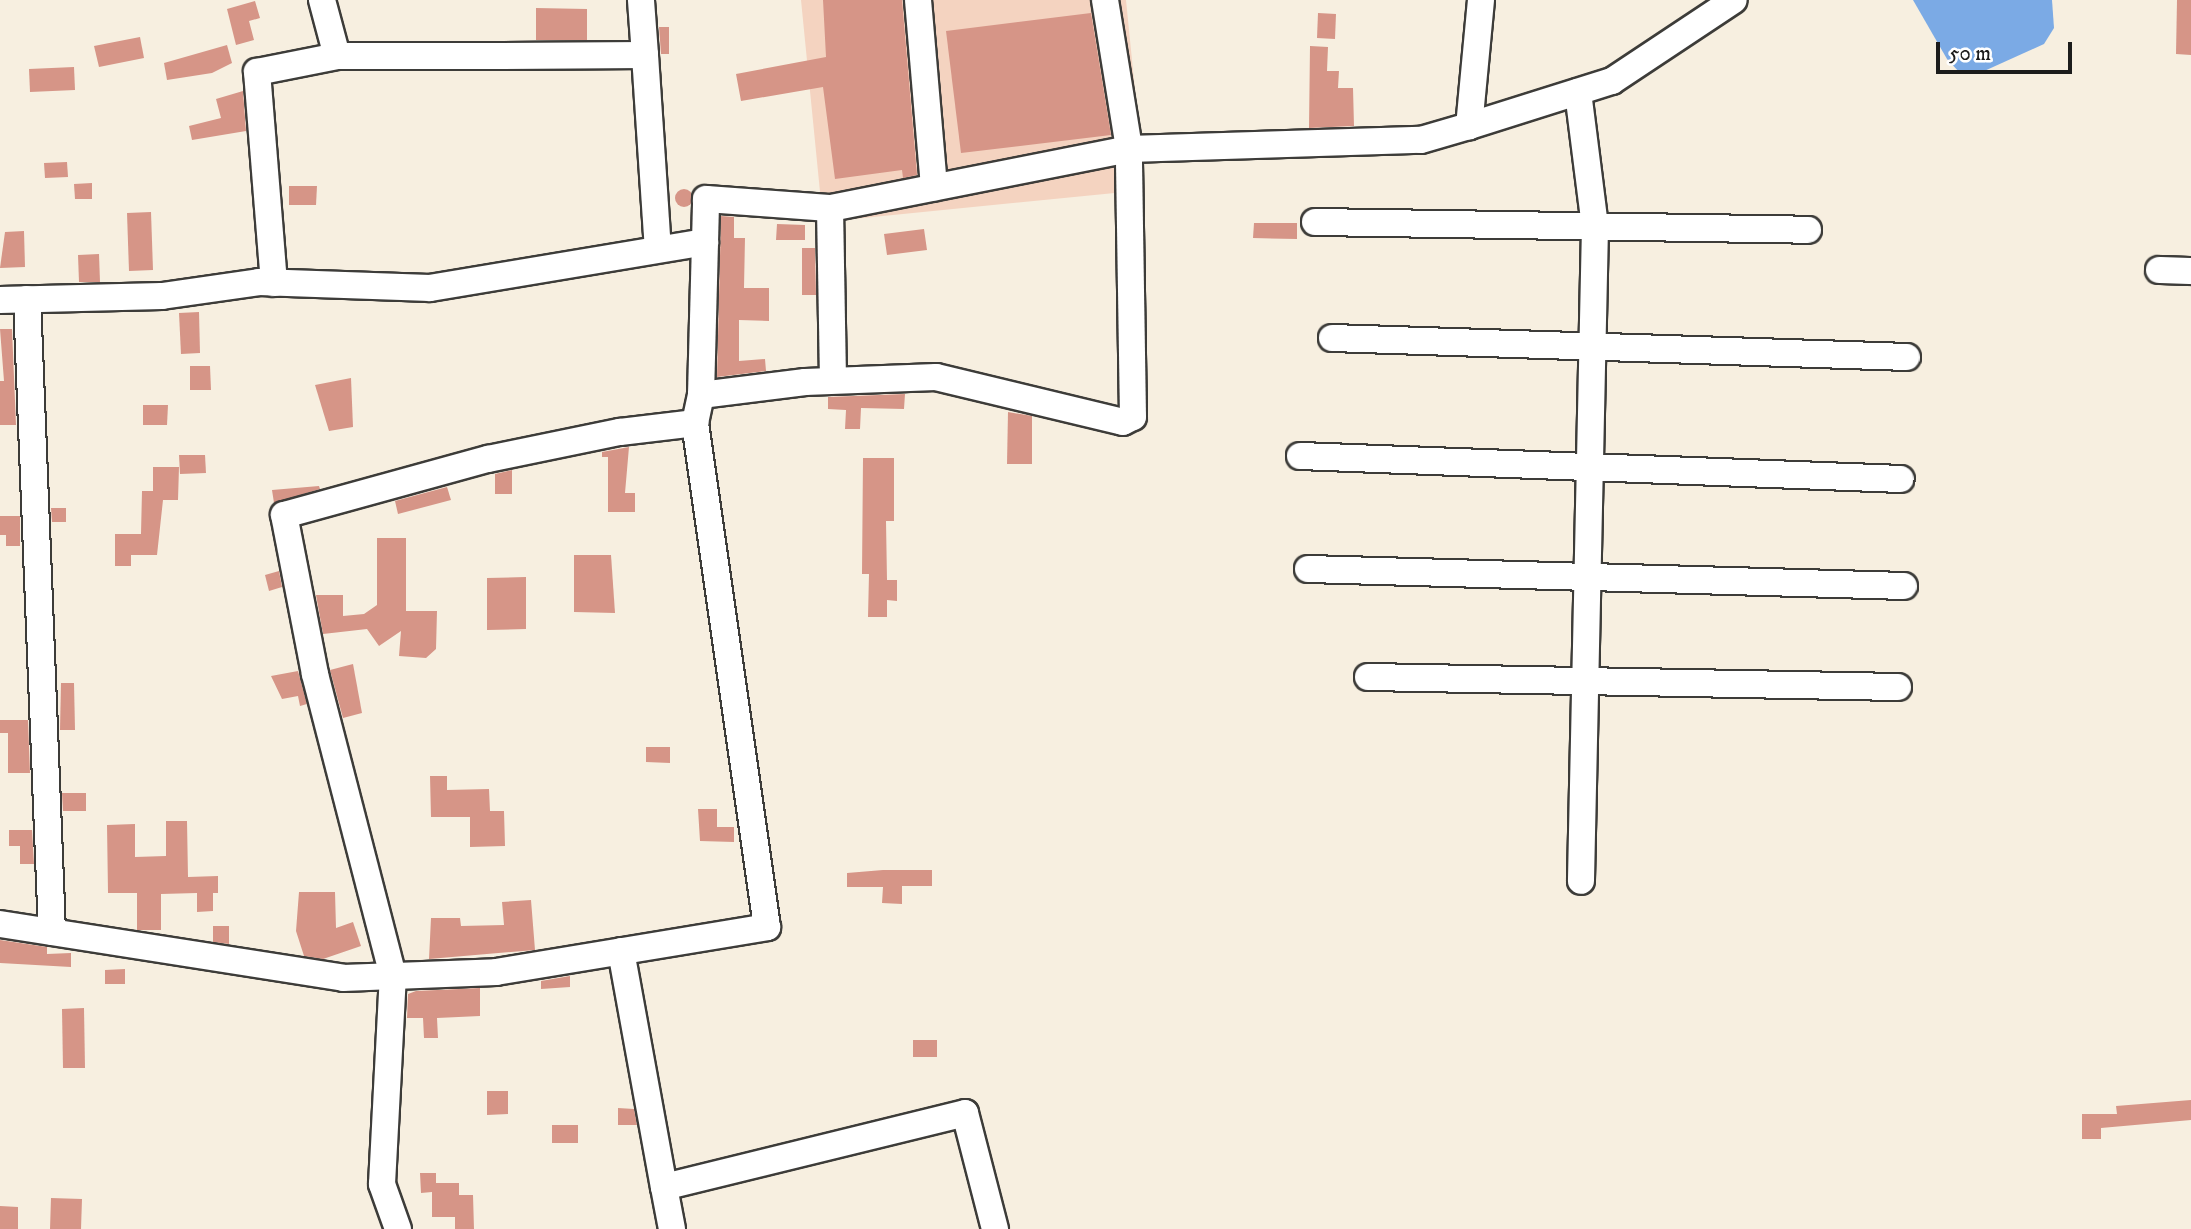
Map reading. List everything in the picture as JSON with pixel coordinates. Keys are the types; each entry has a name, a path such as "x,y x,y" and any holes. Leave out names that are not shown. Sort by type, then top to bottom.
{"street":[{"path":"322,0 337,55"},
{"path":"641,0 658,249"},
{"path":"918,0 934,187"},
{"path":"701,395 833,380 936,377 1095,417 1123,422 1133,417 1129,149 1105,0"},
{"path":"1469,126 1481,0"},
{"path":"0,924 343,978 496,972 767,927 695,423 701,395 706,199 830,208 1129,149 1421,141 1612,80 1734,0"},
{"path":"274,283 257,72 337,55 645,55"},
{"path":"1578,92 1595,227 1581,881"},
{"path":"830,208 833,380"},
{"path":"1315,222 1808,230"},
{"path":"0,300 162,296 274,283 430,288 705,242"},
{"path":"2159,270 2191,271"},
{"path":"27,299 52,932"},
{"path":"1332,338 1907,357"},
{"path":"398,1229 382,1184 393,976 315,674 284,515 488,459 620,432 695,423"},
{"path":"1300,456 1900,479"},
{"path":"1308,569 1904,586"},
{"path":"1368,677 1586,685 1898,687"},
{"path":"621,951 672,1229"},
{"path":"664,1187 965,1113 995,1229"}],"shaded area":[{"path":"801,0 1126,0 1145,190 823,222"}],"water":[{"path":"1913,0 2052,0 2054,28 2044,44 1982,72 1961,74 1947,59"}],"building":[{"path":"823,0 902,0 917,175 903,178 902,170 835,179 823,87 741,101 736,74 826,57"},
{"path":"2177,0 2191,0 2191,55 2176,54"},
{"path":"255,1 260,18 249,21 254,40 236,45 227,9"},
{"path":"536,8 587,9 587,40 536,40"},
{"path":"1091,13 1111,135 961,153 946,31"},
{"path":"1318,13 1336,14 1335,39 1317,38"},
{"path":"659,27 669,27 669,54 661,54"},
{"path":"140,37 144,58 99,67 94,46"},
{"path":"227,45 232,63 212,73 167,80 164,63"},
{"path":"1310,46 1328,47 1327,71 1339,71 1338,88 1353,88 1354,126 1309,128"},
{"path":"74,67 75,90 30,92 29,69"},
{"path":"243,91 246,131 192,140 189,126 221,118 216,99"},
{"path":"67,162 68,177 45,178 44,163"},
{"path":"92,183 92,199 75,199 74,184"},
{"path":"289,186 317,186 316,205 289,205"},
{"path":"684,189 690,192 693,198 690,204 684,207 678,204 675,198 678,192"},
{"path":"151,212 153,270 129,271 127,213"},
{"path":"721,216 734,217 734,238 745,238 744,288 769,288 769,321 739,320 739,361 765,359 766,371 717,377"},
{"path":"1254,223 1297,223 1297,239 1253,238"},
{"path":"777,224 805,225 805,240 776,240"},
{"path":"924,229 927,250 887,255 884,234"},
{"path":"24,231 25,267 0,268 5,232"},
{"path":"802,248 815,248 816,295 802,295"},
{"path":"99,254 100,282 79,282 78,255"},
{"path":"199,312 200,353 181,354 179,313"},
{"path":"0,329 12,329 16,425 0,425 0,381 4,381"},
{"path":"190,366 210,366 211,390 190,390"},
{"path":"351,378 353,427 329,431 315,385"},
{"path":"905,394 904,409 861,408 860,429 845,429 846,410 828,409 828,397"},
{"path":"143,405 168,405 167,425 143,425"},
{"path":"1008,412 1032,416 1032,464 1007,464"},
{"path":"629,447 625,493 635,493 635,512 608,512 608,457 602,457 602,452"},
{"path":"179,455 205,455 206,473 180,474"},
{"path":"863,458 894,458 894,521 886,521 887,580 897,580 897,601 887,600 887,617 868,617 869,574 862,574"},
{"path":"153,467 179,467 178,500 163,500 157,555 131,555 131,566 115,566 115,534 141,534 142,491 153,491"},
{"path":"512,470 512,494 495,494 495,474"},
{"path":"319,486 320,489 274,503 272,490"},
{"path":"447,487 451,500 398,514 395,501"},
{"path":"51,508 66,508 66,522 52,522"},
{"path":"0,516 20,516 20,546 6,546 6,535 0,535"},
{"path":"377,538 406,538 406,611 437,611 436,649 426,658 399,656 401,631 379,646 367,629 323,634 316,595 343,595 343,616 364,614 377,605"},
{"path":"574,555 611,555 615,613 574,612"},
{"path":"279,571 282,587 269,591 265,575"},
{"path":"526,577 526,629 487,630 487,578"},
{"path":"353,664 362,713 343,718 330,670"},
{"path":"298,671 307,704 300,706 298,696 282,699 271,676"},
{"path":"61,683 74,683 75,730 60,730"},
{"path":"0,720 28,720 30,773 8,773 8,733 0,733"},
{"path":"646,747 670,747 670,763 646,762"},
{"path":"430,776 447,776 447,790 489,789 490,811 504,811 505,846 470,847 470,817 431,817"},
{"path":"62,793 86,793 86,811 63,811"},
{"path":"698,809 717,809 717,827 734,827 734,842 700,841"},
{"path":"166,821 187,821 188,877 218,876 218,893 213,893 213,911 197,912 197,893 161,894 161,930 137,930 137,893 108,893 107,825 135,824 135,857 166,856"},
{"path":"9,830 32,830 34,864 20,864 20,846 9,846"},
{"path":"932,870 932,886 902,886 902,904 882,903 883,887 847,887 847,873"},
{"path":"299,892 335,892 336,928 353,922 361,946 323,959 304,956 296,931"},
{"path":"531,900 535,950 429,959 431,918 460,918 461,926 504,925 502,902"},
{"path":"213,926 229,926 229,944 213,942"},
{"path":"0,940 47,947 47,954 71,953 71,967 0,963"},
{"path":"125,969 125,984 105,984 105,970"},
{"path":"570,976 570,987 541,989 541,981"},
{"path":"480,988 480,1016 437,1018 438,1038 424,1038 423,1018 407,1018 408,994 416,991"},
{"path":"84,1008 85,1068 63,1068 62,1009"},
{"path":"913,1040 937,1040 937,1057 913,1057"},
{"path":"487,1091 508,1091 508,1114 487,1115"},
{"path":"2191,1100 2191,1120 2101,1128 2101,1139 2082,1139 2082,1114 2117,1114 2116,1106"},
{"path":"618,1108 634,1109 637,1125 618,1125"},
{"path":"552,1125 578,1125 578,1143 552,1143"},
{"path":"420,1173 436,1173 436,1183 459,1183 459,1195 473,1195 474,1229 455,1229 455,1217 432,1217 432,1192 421,1193"},
{"path":"51,1198 82,1199 81,1229 50,1229"},
{"path":"0,1206 18,1207 18,1229 0,1229"}]}
